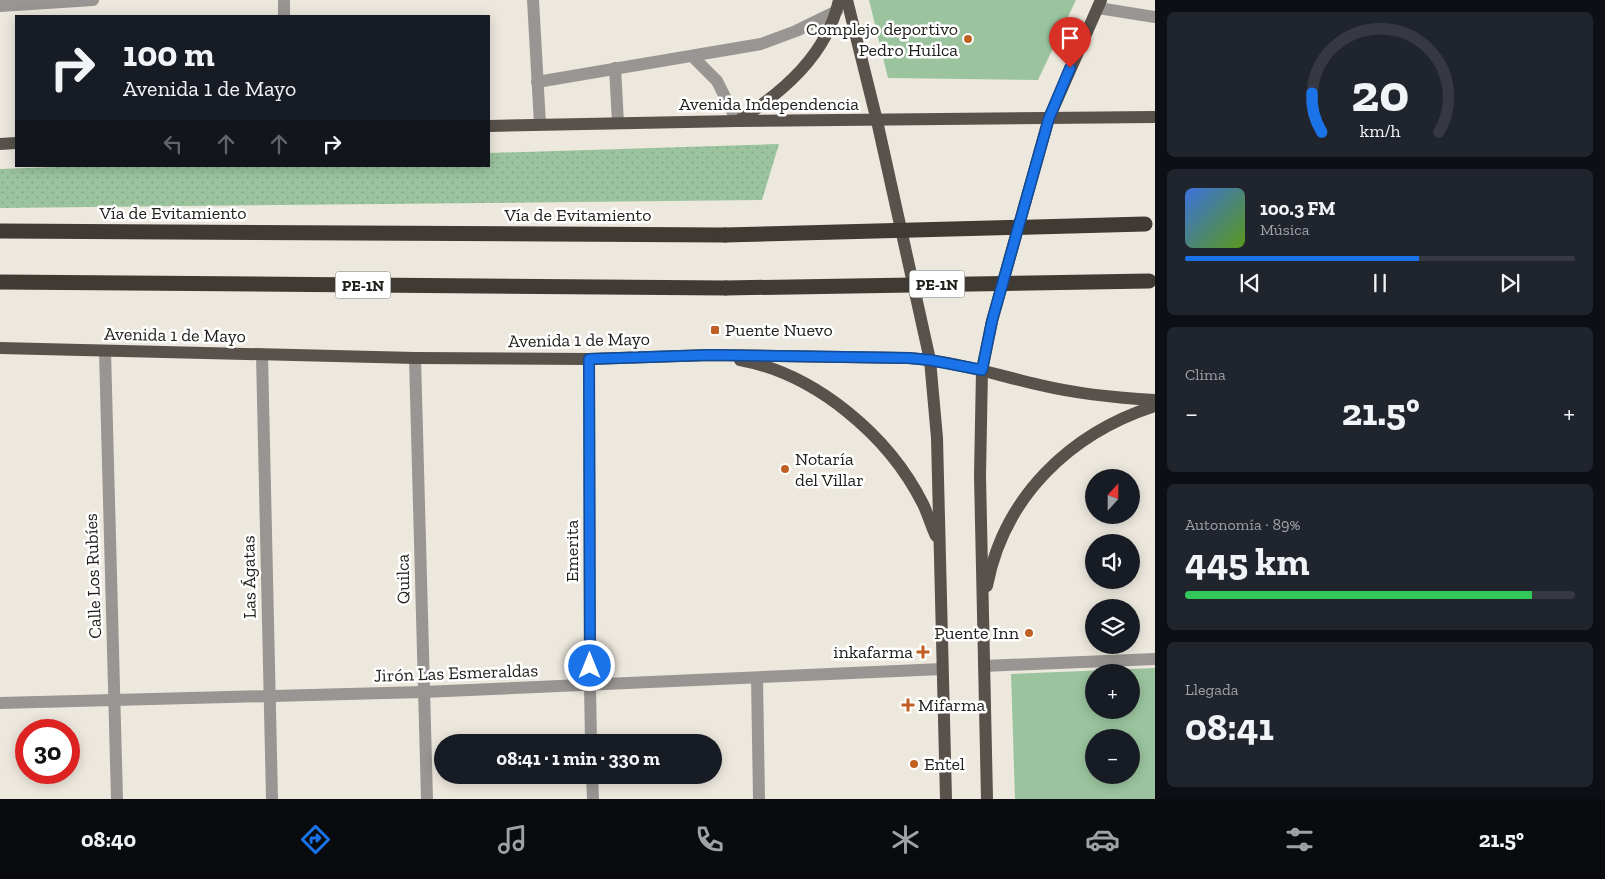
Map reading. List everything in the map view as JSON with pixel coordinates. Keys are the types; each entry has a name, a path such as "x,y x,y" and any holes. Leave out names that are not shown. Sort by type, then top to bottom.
{"highway":[{"name":"Vía de Evitamiento","path":"0,231 725,235 1150,224"},
{"name":"PE-1N","path":"0,282 726,288 1152,281"}],"main road":[{"path":"847,0 877,121 930,360 937,438 946,799"},
{"path":"987,799 980,476 982,370 992,321 1049,118 1099,4"},
{"path":"737,121 763,105 805,67 828,34 838,5"},
{"name":"Avenida Independencia","path":"490,126 737,121 1151,117"},
{"path":"0,144 15,143"},
{"name":"Avenida 1 de Mayo","path":"0,348 415,358 589,359 710,355 930,360 982,370 1043,386 1077,392 1155,400"},
{"path":"710,355 748,362 783,374 817,391 848,412 876,437 900,466 923,504 939,546"},
{"path":"983,608 989,573 1001,540 1017,510 1038,482 1068,451 1089,436 1114,421 1155,406"}],"street":[{"path":"0,6 93,0"},
{"path":"284,0 284,15"},
{"path":"533,0 540,124"},
{"path":"1099,4 1155,17"},
{"path":"537,82 761,44 796,31 838,5"},
{"path":"692,56 717,81 737,121"},
{"path":"615,68 618,123"},
{"name":"Calle Los Rubíes","path":"104,351 117,799"},
{"name":"Las Ágatas","path":"262,355 272,799"},
{"name":"Quilca","path":"415,358 427,799"},
{"name":"Emerita","path":"589,359 591,734"},
{"path":"984,666 1155,658"},
{"name":"Jirón Las Esmeraldas","path":"0,703 424,692 942,669"},
{"path":"757,678 759,799"},
{"path":"592,784 593,799"}],"green space":[{"name":"Complejo deportivo Pedro Huilca","path":"869,0 1076,0 1038,80 888,78"},
{"path":"779,144 762,200 0,208 0,169 57,167 490,167 490,153"},
{"path":"1155,668 1155,799 1015,799 1011,674 1085,671 1085,719 1140,719 1140,669"}],"place":[{"name":"Complejo deportivo Pedro Huilca","path":"968,39"},
{"name":"Puente Nuevo","path":"715,330"},
{"name":"Notaría del Villar","path":"785,469"},
{"name":"Puente Inn","path":"1029,633"},
{"name":"inkafarma","path":"923,652"},
{"name":"Mifarma","path":"908,705"},
{"name":"Entel","path":"914,764"}],"route":[{"path":"590,666 589,359 710,355 908,358 930,360 982,370 992,321 1049,118 1070,68"}]}
